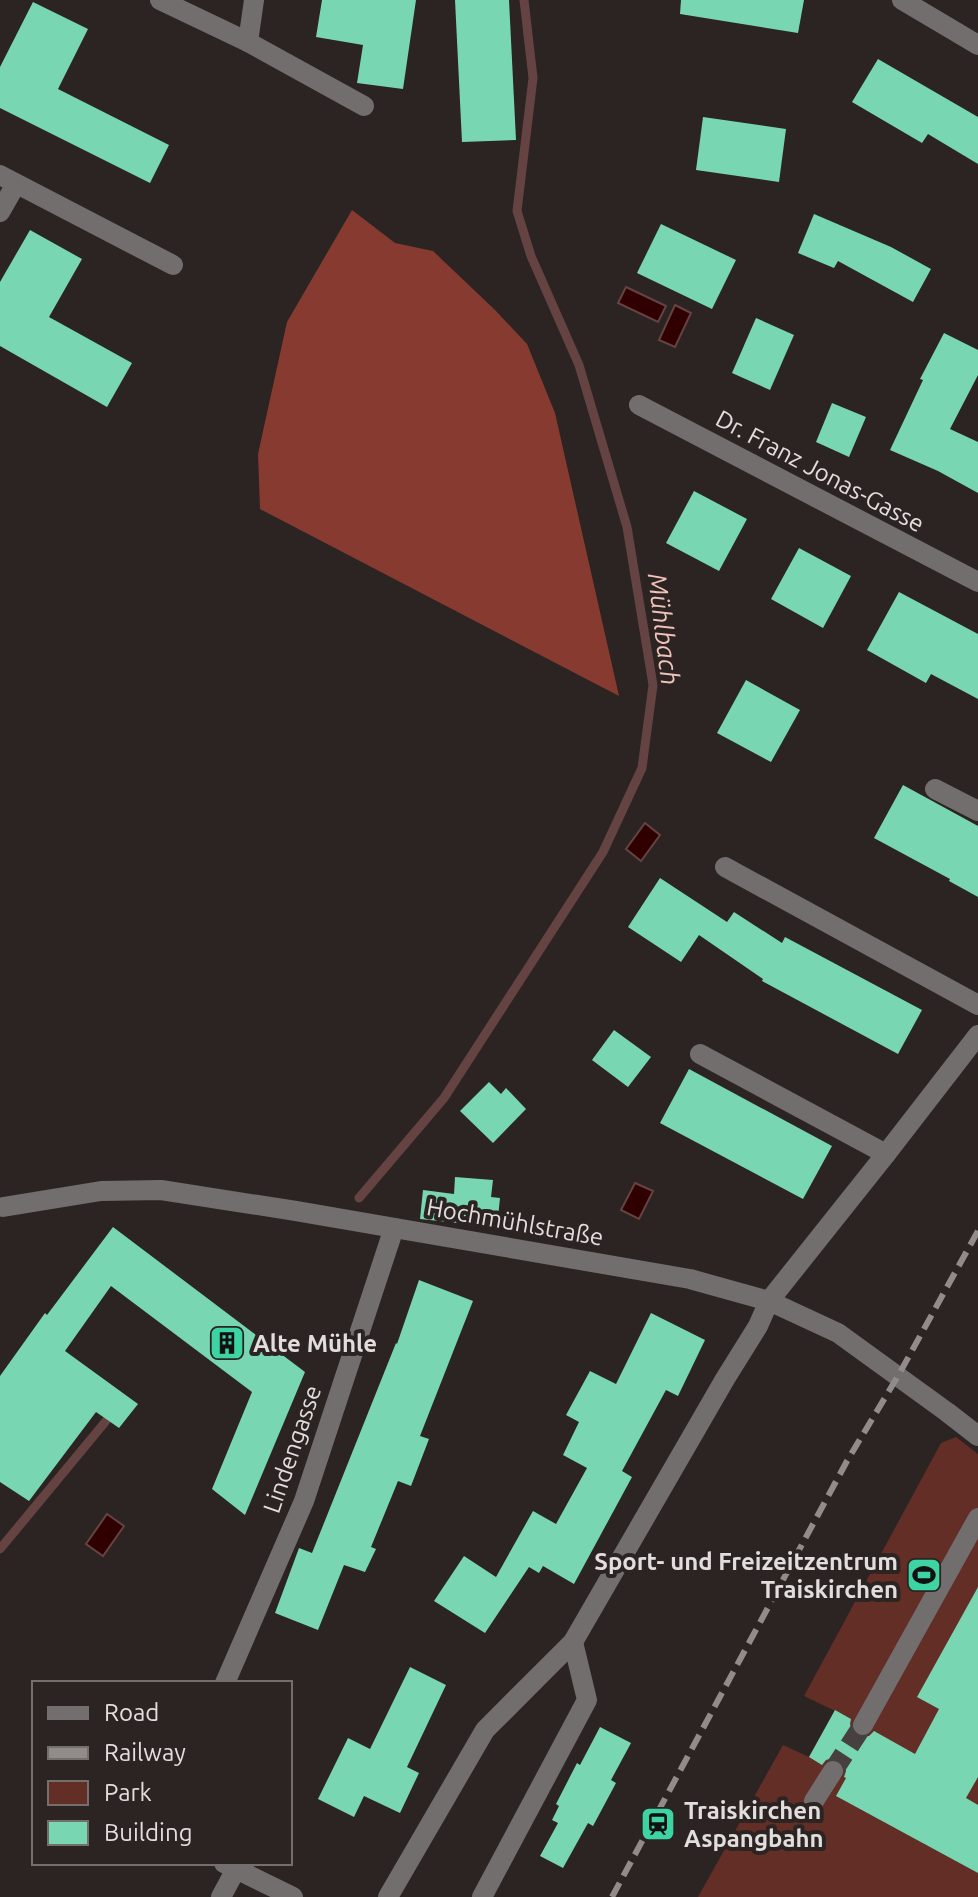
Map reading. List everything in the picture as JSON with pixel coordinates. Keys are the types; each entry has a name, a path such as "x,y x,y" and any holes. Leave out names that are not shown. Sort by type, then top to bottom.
{"street":[{"path":"160,0 248,42 364,106"},
{"path":"248,42 254,0"},
{"path":"902,0 978,45"},
{"path":"0,212 8,179 173,265"},
{"name":"Dr. Franz Jonas-Gasse","path":"639,405 978,582"},
{"path":"935,789 978,811"},
{"path":"725,867 978,1005"},
{"path":"388,1897 485,1730 573,1642 758,1326 769,1301 978,1035"},
{"path":"700,1054 886,1154"},
{"name":"Hochmühlstraße","path":"1,1209 101,1191 161,1190 690,1279 769,1301 838,1333 978,1436"},
{"name":"Lindengasse","path":"226,1681 304,1501 394,1228"},
{"path":"863,1725 978,1518"},
{"path":"482,1897 587,1700 573,1642"},
{"path":"814,1801 833,1771"},
{"path":"221,1897 230,1866 293,1897"}],"green space":[{"name":"Sport- und Freizeitzentrum Traiskirchen","path":"956,1437 978,1454 978,1897 698,1897 783,1745 809,1757 835,1711 804,1696 941,1443"}],"shaded area":[{"path":"352,210 395,243 433,251 527,344 555,413 619,696 260,509 258,454 287,322"},
{"path":"626,287 666,306 658,322 618,303"},
{"path":"675,305 691,313 675,347 659,340"},
{"path":"645,823 660,835 641,861 626,849"},
{"path":"635,1183 653,1191 639,1219 621,1210"},
{"path":"107,1514 124,1526 103,1556 86,1544"}],"building":[{"path":"322,0 416,0 403,89 357,83 363,45 316,37"},
{"path":"455,0 509,0 516,140 462,142"},
{"path":"681,0 804,0 798,33 680,14"},
{"path":"33,2 88,29 58,89 169,145 150,183 0,108 0,67"},
{"path":"878,59 978,117 978,164 928,134 922,143 852,102"},
{"path":"703,117 786,129 779,182 696,170"},
{"path":"814,214 891,247 931,269 913,302 838,261 834,268 798,253"},
{"path":"661,224 736,260 712,309 637,273"},
{"path":"30,230 82,259 49,317 132,363 107,407 0,346 0,282"},
{"path":"756,318 794,335 770,390 732,373"},
{"path":"944,333 978,350 978,375 950,429 978,442 978,493 890,450 923,380 920,379"},
{"path":"832,403 866,417 849,457 816,442"},
{"path":"694,491 747,519 719,571 666,543"},
{"path":"799,548 851,576 823,628 771,599"},
{"path":"899,592 978,634 978,699 931,674 926,683 867,650"},
{"path":"746,680 800,710 771,762 717,733"},
{"path":"903,785 978,826 978,897 874,838"},
{"path":"660,878 727,922 734,912 782,943 785,937 922,1010 898,1054 762,981 699,935 681,962 628,927"},
{"path":"614,1030 651,1057 628,1087 592,1060"},
{"path":"689,1069 832,1146 803,1199 660,1123"},
{"path":"489,1082 501,1094 506,1088 526,1109 493,1143 460,1111"},
{"path":"455,1177 493,1180 491,1197 500,1198 497,1227 420,1219 423,1190 454,1194"},
{"path":"113,1227 305,1372 245,1515 212,1489 252,1392 111,1286 65,1351 138,1404 119,1428 96,1412 29,1501 0,1482 0,1376"},
{"path":"419,1280 473,1301 420,1436 429,1439 411,1486 398,1481 371,1547 376,1549 365,1572 344,1565 318,1630 275,1613 299,1548 312,1553 397,1344"},
{"path":"651,1313 705,1340 678,1396 666,1390 622,1471 632,1477 574,1584 543,1566 539,1573 529,1567 485,1633 434,1601 464,1556 496,1577 533,1511 556,1524 587,1468 563,1455 579,1422 566,1415 590,1371 616,1384"},
{"path":"978,1587 978,1777 966,1798 978,1805 978,1873 836,1796 846,1778 844,1764 833,1758 822,1765 809,1757 835,1710 851,1719 852,1731 857,1737 869,1736 874,1731 915,1754 939,1709 917,1697"},
{"path":"410,1667 446,1685 407,1767 419,1773 400,1813 364,1796 354,1817 318,1799 348,1738 370,1749"},
{"path":"600,1727 631,1743 611,1780 616,1783 593,1826 588,1823 563,1868 540,1856 558,1823 552,1820 559,1806 556,1804"}],"waterway":[{"name":"Mühlbach","path":"359,1198 444,1098 603,852 642,768 653,685 627,527 579,365 531,256 517,211 533,78 524,0"},
{"name":"Mühlbach","path":"0,1549 106,1421"}],"tunnel":[{"path":"833,1771 863,1725"}],"railway":[{"path":"612,1897 847,1461 978,1231"}],"place":[{"name":"Alte Mühle","path":"227,1343"},
{"name":"Sport- und Freizeitzentrum Traiskirchen","path":"924,1575"},
{"name":"Traiskirchen Aspangbahn","path":"658,1824"}]}
